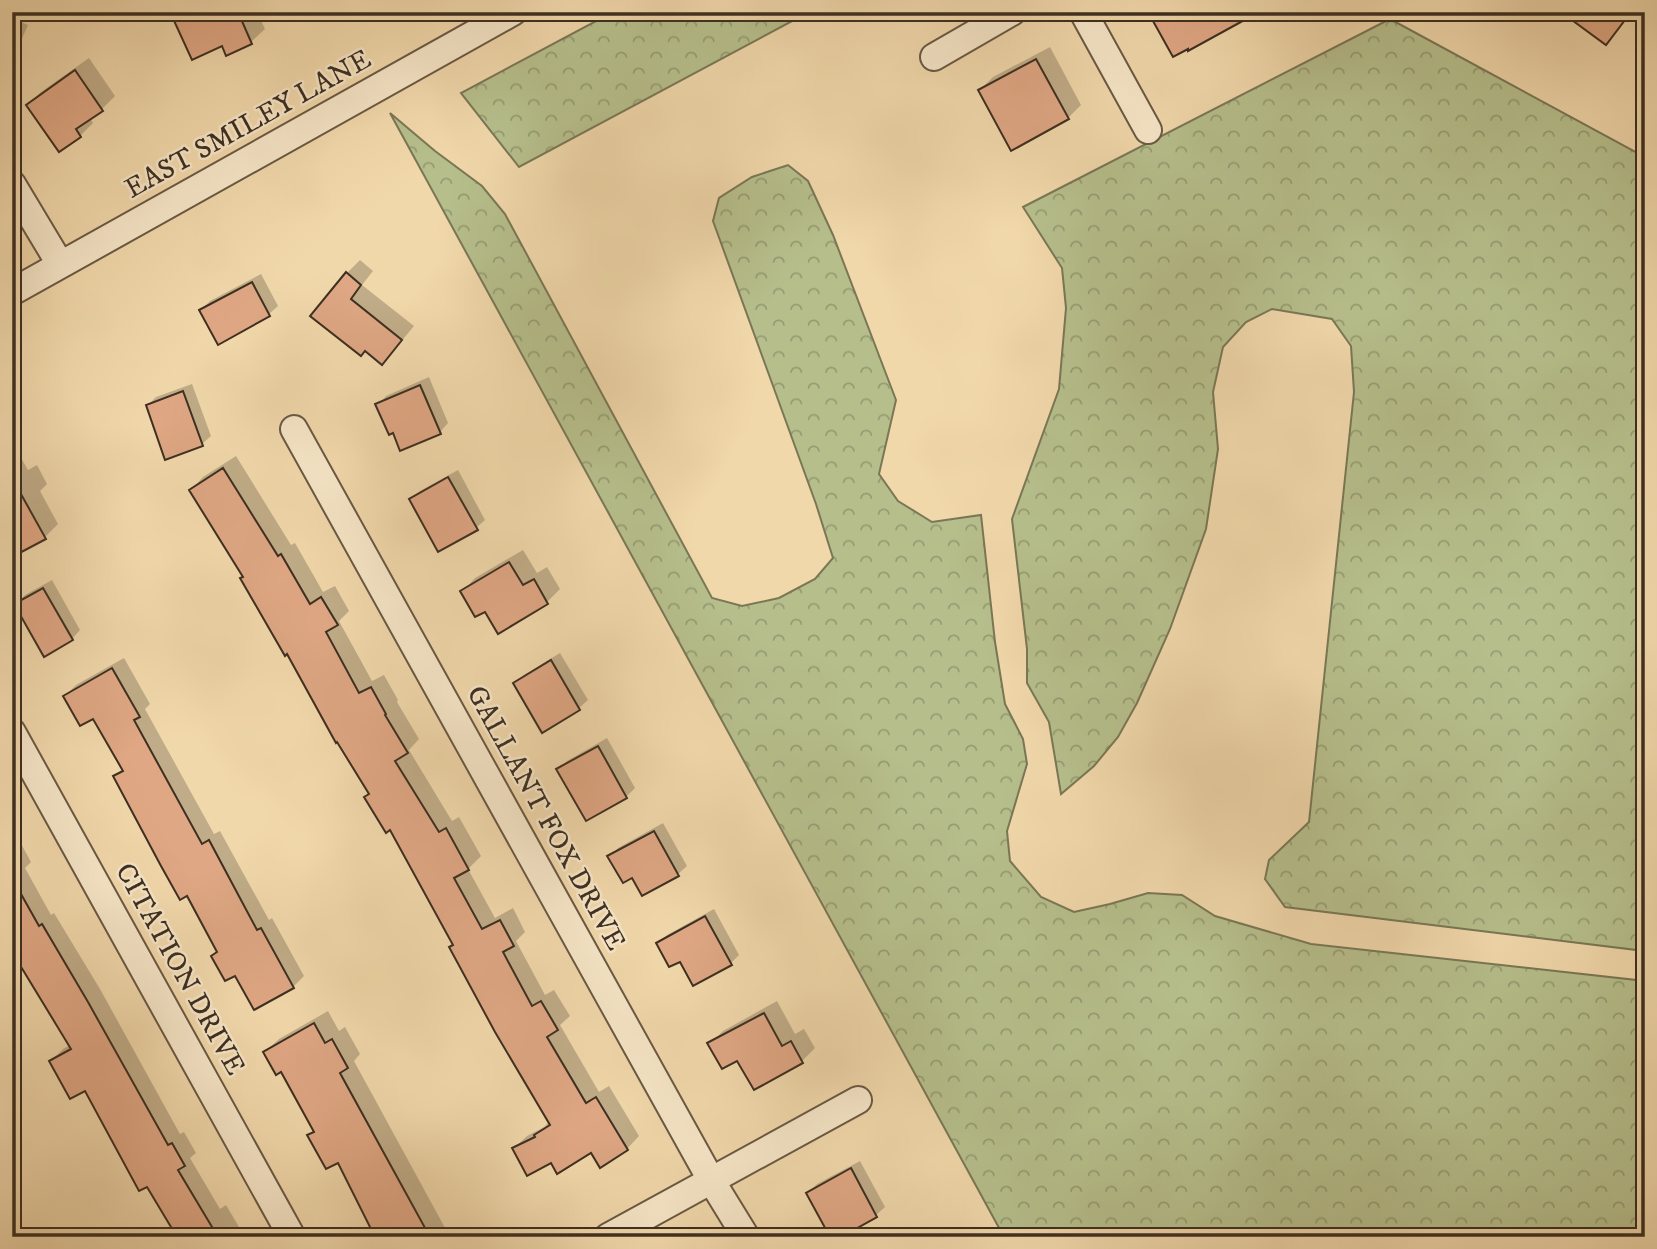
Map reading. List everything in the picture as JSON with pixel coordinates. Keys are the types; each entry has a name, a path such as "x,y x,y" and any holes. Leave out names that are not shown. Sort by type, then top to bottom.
{"street":[{"name":"EAST SMILEY LANE","path":"12,292 513,12"},
{"path":"934,57 1012,12"},
{"path":"1083,12 1148,130"},
{"path":"12,184 61,264"},
{"name":"GALLANT FOX DRIVE","path":"294,429 711,1180 746,1237"},
{"name":"CITATION DRIVE","path":"12,732 292,1237"},
{"path":"608,1237 858,1100"}],"green space":[{"path":"613,12 809,12 519,167 461,93"},
{"path":"1390,19 1645,157 1645,951 1285,907 1265,879 1269,860 1309,822 1354,392 1351,346 1332,319 1272,309 1246,322 1223,347 1213,392 1218,449 1206,529 1170,629 1137,703 1118,737 1094,766 1061,794 1049,722 1027,683 1027,649 1012,519 1059,389 1066,308 1062,268 1023,207"},
{"path":"390,113 482,186 505,214 712,598 742,606 779,598 815,579 833,558 713,221 719,198 752,177 788,165 808,181 833,235 896,400 879,474 898,501 932,522 981,515 995,642 1005,704 1023,739 1027,764 1007,831 1010,861 1041,897 1074,912 1148,893 1182,895 1215,916 1311,944 1645,981 1645,1237 1004,1237"}],"building":[{"path":"170,12 238,12 252,44 226,56 222,46 192,60"},
{"path":"1148,12 1259,12 1173,57"},
{"path":"1561,12 1631,12 1606,45"},
{"path":"1036,59 1069,119 1011,151 978,90"},
{"path":"75,70 103,111 76,129 81,137 59,152 26,105"},
{"path":"346,272 361,285 351,299 402,340 382,365 365,351 361,356 310,316"},
{"path":"252,282 270,316 218,345 199,310"},
{"path":"420,385 441,434 400,451 393,433 389,435 375,404"},
{"path":"183,391 203,446 165,460 146,405"},
{"path":"223,468 278,556 281,554 310,604 321,597 338,625 326,632 359,693 371,687 408,753 395,761 439,832 446,828 469,870 454,878 482,929 500,920 514,946 503,952 532,1006 541,1001 558,1030 547,1037 586,1103 596,1097 628,1150 600,1168 591,1153 557,1174 551,1163 527,1176 512,1148 535,1137 534,1135 550,1125 495,1032 449,947 453,945 390,830 386,833 364,797 369,794 336,743 287,654 285,656 240,578 243,577 189,490"},
{"path":"448,477 478,530 438,552 409,499"},
{"path":"12,478 46,539 12,557"},
{"path":"509,562 523,585 534,579 548,604 498,634 485,612 475,617 460,591"},
{"path":"43,588 73,640 44,657 14,604"},
{"path":"551,660 580,710 542,733 513,683"},
{"path":"112,668 140,717 134,720 202,844 209,840 257,930 261,928 294,988 254,1010 235,976 225,981 211,956 217,952 187,896 180,900 161,866 113,776 123,771 93,719 80,726 63,696"},
{"path":"598,746 627,798 586,821 556,769"},
{"path":"654,831 679,876 642,896 632,878 623,883 607,856"},
{"path":"12,878 88,1002 168,1145 172,1143 185,1166 178,1170 218,1237 177,1237 147,1187 139,1191 85,1091 70,1099 49,1061 71,1049 12,952"},
{"path":"705,916 732,965 693,986 680,962 669,967 656,943"},
{"path":"764,1013 782,1046 791,1041 803,1063 754,1090 737,1061 722,1069 707,1043"},
{"path":"314,1023 325,1043 332,1039 348,1068 340,1073 430,1237 375,1237 338,1163 326,1169 307,1135 314,1132 281,1072 276,1075 263,1052"},
{"path":"851,1168 877,1217 841,1237 830,1237 806,1193"}]}
